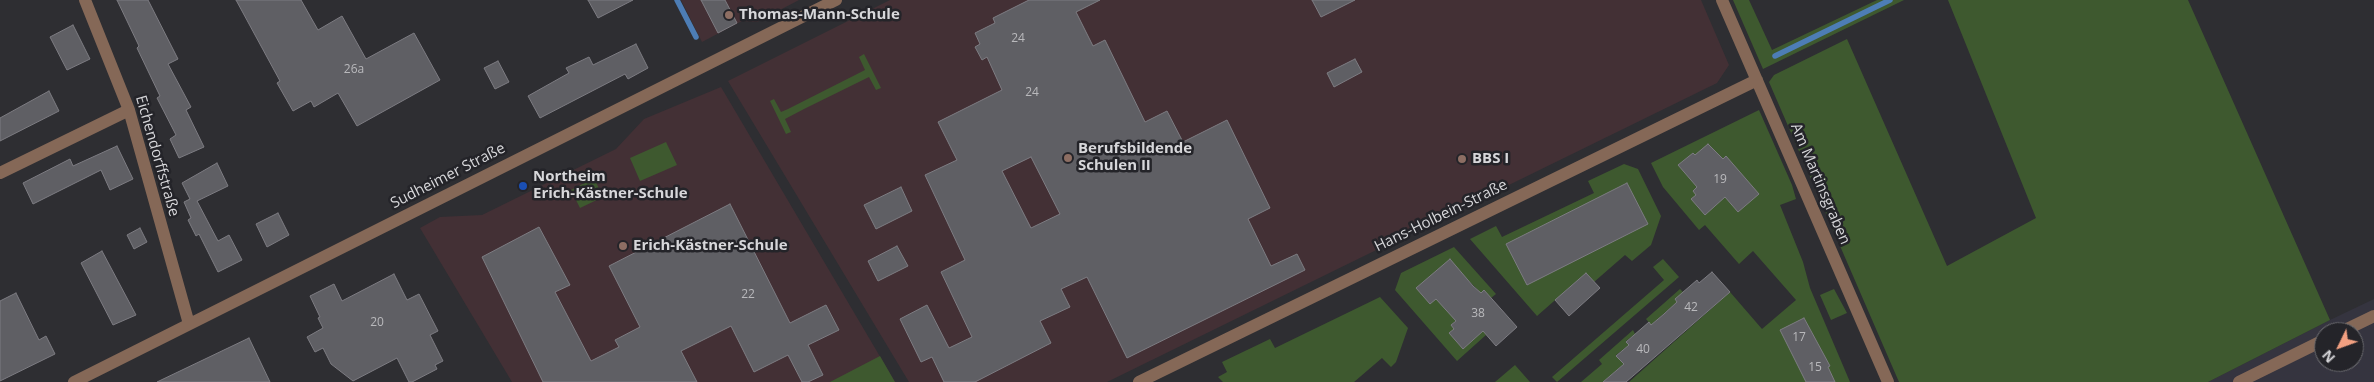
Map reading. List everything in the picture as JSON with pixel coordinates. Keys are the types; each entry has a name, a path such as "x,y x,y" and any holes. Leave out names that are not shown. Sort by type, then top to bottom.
{"street":[{"name":"Eichendorffstraße","path":"85,0 129,110 189,324"},
{"name":"Sudheimer Straße","path":"74,382 836,0"},
{"name":"Am Martinsgraben","path":"1722,0 1888,382"},
{"name":"Hans-Holbein-Straße","path":"1138,382 1757,80"},
{"path":"0,173 129,110"},
{"path":"2361,322 2374,316"},
{"path":"2239,382 2314,345"}],"shaded area":[{"name":"Thomas-Mann-Schule","path":"681,0 799,0 757,22 742,21 702,42"},
{"name":"Berufsbildende Schulen II","path":"890,0 1701,0 1729,65 1717,83 1107,382 909,382 728,81"},
{"name":"Erich-Kästner-Schule","path":"721,87 895,382 512,382 420,228 440,217 482,215 616,149 644,119"},
{"path":"2374,299 2374,382 2208,382 2314,328 2314,372 2364,372 2364,322 2326,322"}],"green space":[{"path":"1733,0 1749,0 1772,50 1877,0 1904,0 1763,69"},
{"path":"1948,0 2188,0 2330,320 2314,322 2314,328 2208,382 1899,382 1769,82 1774,75 1847,39 1947,266 2036,218"},
{"path":"864,54 881,88 876,90 869,77 785,119 791,132 786,134 770,101 774,99 781,112 788,109 865,70 859,57"},
{"path":"1759,110 1792,185 1796,199 1780,205 1803,262 1810,288 1850,382 1629,382 1730,292 1762,329 1796,300 1753,251 1739,264 1705,225 1699,230 1663,187 1651,163"},
{"path":"666,142 677,165 640,181 630,158"},
{"path":"1624,164 1638,169 1661,216 1651,245 1632,261 1625,255 1594,282 1586,273 1537,316 1470,239 1496,226 1502,237 1594,193 1588,181"},
{"path":"594,178 603,197 580,208 571,190"},
{"path":"1454,247 1496,294 1491,298 1484,290 1481,293 1466,278 1459,318 1451,325 1454,329 1449,333 1463,349 1483,330 1486,335 1457,361 1395,290 1401,273"},
{"path":"1663,259 1679,277 1557,382 1552,377 1664,280 1653,267"},
{"path":"1680,289 1683,292 1677,302 1651,325 1646,319"},
{"path":"1834,289 1847,313 1831,320 1820,295"},
{"path":"1380,297 1408,328 1396,362 1391,367 1382,358 1354,382 1223,382 1218,377 1227,372 1222,362 1270,339 1275,348"},
{"path":"1633,330 1635,334 1626,341 1629,345 1616,355 1624,364 1603,382 1581,382 1602,364 1599,360"},
{"path":"880,356 895,382 830,382"},
{"path":"1515,365 1530,382 1495,382"}],"building":[{"path":"117,0 148,0 178,59 168,64 191,107 186,110 204,147 179,158 170,139 176,135 157,98 160,96"},
{"path":"236,0 301,0 318,30 342,16 366,59 414,33 440,80 357,126 338,93 314,107 311,101 293,111 277,83 280,81"},
{"path":"588,0 633,0 598,18"},
{"path":"701,0 725,0 737,23 718,33"},
{"path":"1029,0 1100,0 1076,12 1093,46 1105,40 1145,122 1167,111 1183,142 1227,120 1270,208 1248,219 1271,266 1297,254 1305,270 1127,358 1087,277 1061,289 1070,307 1040,321 1051,343 975,382 944,382 932,357 921,362 900,319 927,305 949,348 972,337 941,272 965,260 925,175 957,160 938,122 1002,90 987,57 982,60 975,47 980,44 975,33 995,23 993,18","holes":["1031,157 1060,214 1031,228 1002,171"]},
{"path":"1312,0 1355,0 1321,17"},
{"path":"73,25 90,59 67,70 50,37"},
{"path":"636,44 648,68 628,79 625,74 540,118 528,96 569,73 566,68 589,57 593,65"},
{"path":"1355,59 1362,72 1334,87 1327,73"},
{"path":"498,61 509,82 495,89 484,68"},
{"path":"49,91 59,111 0,141 0,118"},
{"path":"1708,144 1723,159 1726,156 1759,194 1738,212 1725,197 1705,215 1691,199 1696,195 1693,191 1697,187 1678,165 1693,153 1695,155"},
{"path":"117,146 133,179 110,190 101,170 33,204 23,183 70,159 73,166"},
{"path":"217,163 228,186 197,201 218,241 229,235 242,260 218,272 199,234 196,236 188,220 191,218 184,202 190,199 182,183"},
{"path":"1627,183 1648,224 1527,285 1506,244"},
{"path":"901,187 912,211 876,229 864,205"},
{"path":"730,204 790,323 826,305 839,330 808,345 823,375 808,382 802,382 788,355 754,372 731,326 681,351 697,382 543,382 482,257 539,227 570,285 555,292 591,361 619,347 615,340 640,327 609,266"},
{"path":"278,213 289,235 267,247 256,224"},
{"path":"140,228 147,242 134,249 127,235"},
{"path":"897,246 908,266 878,281 868,261"},
{"path":"102,251 136,315 113,325 81,263"},
{"path":"1450,259 1473,286 1481,293 1484,290 1517,327 1496,346 1483,331 1463,349 1449,333 1454,329 1451,325 1456,321 1436,299 1430,304 1416,288"},
{"path":"1712,272 1730,292 1626,382 1603,382 1624,364 1616,356 1629,345 1626,342 1649,322 1651,325 1664,314 1677,302 1675,299 1697,280 1699,283"},
{"path":"1586,273 1600,288 1569,316 1555,300"},
{"path":"394,274 407,300 419,294 438,331 430,335 443,361 435,365 437,369 412,382 409,382 397,358 353,381 331,364 323,348 315,352 307,337 323,328 310,296 334,284 342,301"},
{"path":"16,293 39,340 46,336 55,354 0,381 0,301"},
{"path":"1804,318 1830,366 1828,367 1835,382 1806,382 1780,330"},
{"path":"249,338 270,382 157,382"}],"waterway":[{"path":"677,0 696,37"},
{"path":"1775,56 1890,0"}],"place":[{"name":"Thomas-Mann-Schule","path":"729,15"},
{"name":"Berufsbildende Schulen II","path":"1068,158"},
{"name":"BBS I","path":"1462,159"},
{"name":"Northeim Erich-Kästner-Schule","path":"523,186"},
{"name":"Erich-Kästner-Schule","path":"623,246"}]}
